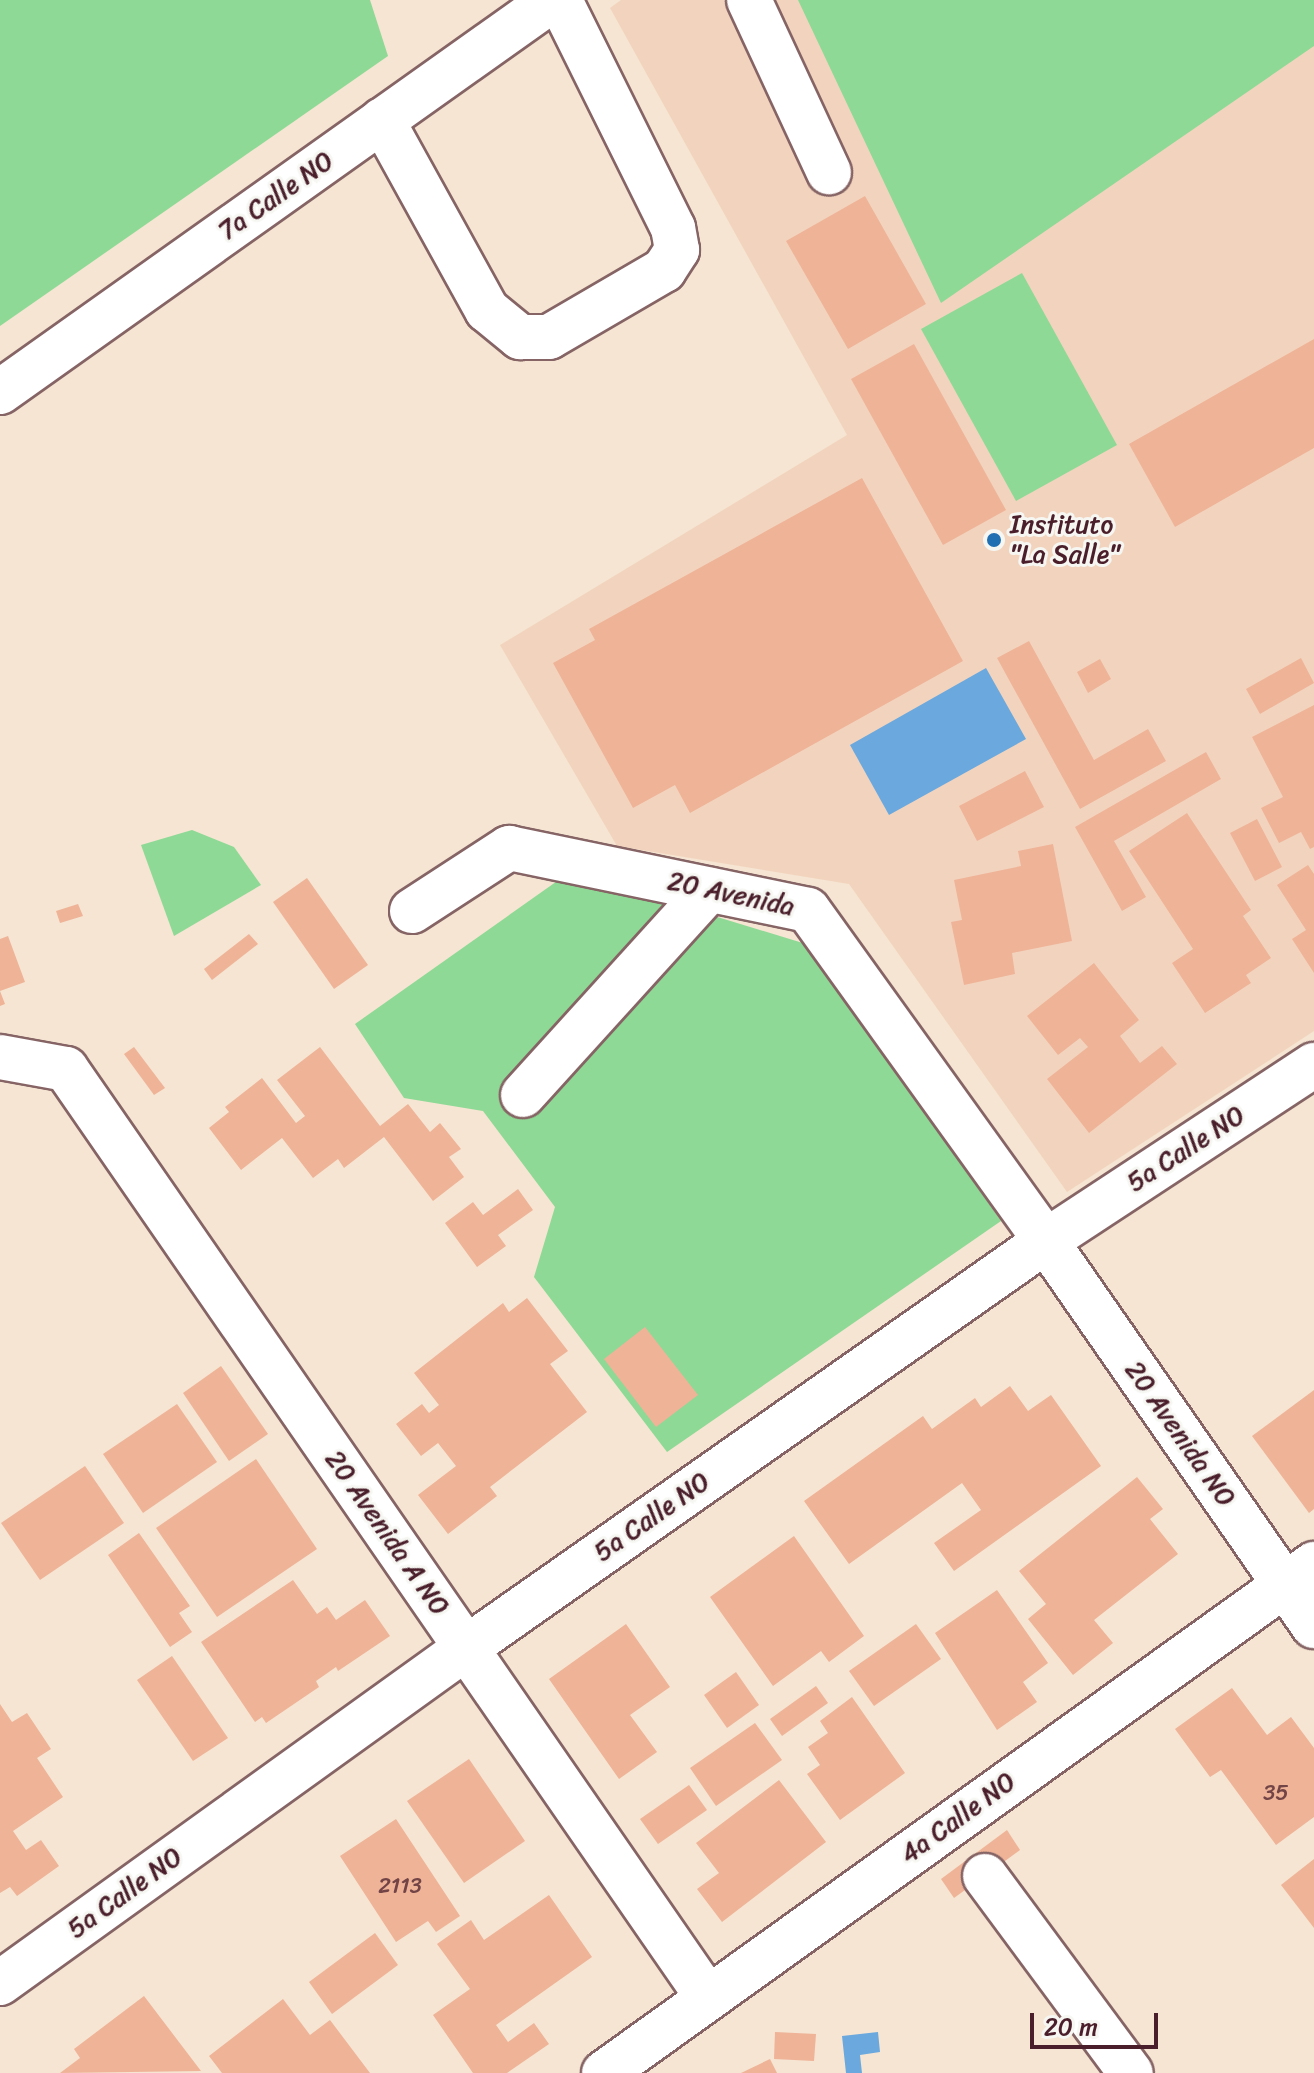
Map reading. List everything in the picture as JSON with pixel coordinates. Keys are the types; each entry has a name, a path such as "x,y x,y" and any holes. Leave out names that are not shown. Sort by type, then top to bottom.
{"street":[{"name":"7a Calle NO","path":"0,392 552,0"},
{"path":"382,120 487,310 520,337 549,337 664,270 677,250 673,228 560,0"},
{"path":"749,0 829,172"},
{"name":"20 Avenida","path":"412,911 509,848 808,910 1046,1241"},
{"path":"523,1095 709,890"},
{"name":"20 Avenida A NO","path":"0,1057 66,1069 708,1998"},
{"name":"5a Calle NO","path":"0,1983 466,1648 1046,1241 1314,1065"},
{"name":"20 Avenida NO","path":"1046,1241 1300,1575 1314,1626"},
{"name":"4a Calle NO","path":"604,2073 708,1998 968,1852 1300,1575"},
{"path":"968,1852 1131,2073"}],"shaded area":[{"name":"Instituto \"La Salle\"","path":"621,0 1314,0 1314,1031 1067,1192 849,884 617,846 500,645 847,435 610,8"}],"green space":[{"path":"0,0 370,0 388,56 0,326"},
{"path":"798,0 1314,0 1314,46 941,303"},
{"path":"1022,273 1117,445 1016,501 921,329"},
{"path":"192,830 234,847 261,885 174,936 141,845"},
{"path":"570,872 806,944 1001,1221 667,1452 534,1277 555,1207 483,1111 404,1098 355,1024"}],"water":[{"path":"986,668 1026,739 889,815 850,745"},
{"path":"878,2032 880,2052 860,2055 862,2073 846,2073 842,2036"}],"building":[{"path":"865,196 926,304 848,349 786,241"},
{"path":"1314,339 1314,448 1175,527 1129,444"},
{"path":"914,344 1006,510 943,545 851,379"},
{"path":"862,478 963,661 690,813 675,785 633,808 553,663 595,640 589,629"},
{"path":"1029,641 1094,760 1148,729 1166,761 1080,809 997,658"},
{"path":"1301,658 1314,683 1260,714 1246,689"},
{"path":"1100,659 1111,679 1088,693 1077,672"},
{"path":"1314,705 1314,847 1310,849 1301,832 1279,843 1261,808 1283,797 1252,737"},
{"path":"1206,752 1221,779 1114,841 1146,897 1122,911 1075,827"},
{"path":"1025,771 1044,807 977,841 959,806"},
{"path":"1187,813 1251,910 1243,916 1271,958 1246,975 1251,983 1205,1013 1172,963 1193,949 1129,851"},
{"path":"1257,819 1282,867 1255,881 1230,833"},
{"path":"1053,844 1072,941 1012,953 1015,974 964,985 951,922 962,920 954,880 1021,866 1018,851"},
{"path":"1308,865 1314,874 1314,973 1292,939 1306,930 1277,885"},
{"path":"307,878 368,965 334,989 273,902"},
{"path":"78,904 83,916 60,923 56,911"},
{"path":"249,934 258,944 212,980 204,969"},
{"path":"8,936 25,982 0,991 0,939"},
{"path":"1094,963 1139,1020 1120,1036 1140,1063 1162,1046 1177,1064 1089,1133 1047,1079 1088,1047 1080,1038 1058,1055 1027,1016"},
{"path":"134,1047 165,1088 154,1095 124,1054"},
{"path":"320,1047 380,1126 408,1104 430,1132 440,1123 461,1149 449,1157 464,1177 433,1201 384,1137 344,1168 338,1159 313,1178 282,1138 241,1170 209,1128 229,1112 225,1107 262,1078 296,1123 305,1116 277,1080"},
{"path":"518,1189 533,1210 498,1235 506,1246 477,1267 445,1223 473,1202 483,1215"},
{"path":"527,1298 568,1351 550,1364 587,1412 490,1487 497,1496 448,1534 418,1495 456,1466 438,1443 421,1456 396,1424 422,1404 429,1413 439,1405 414,1373 503,1303 509,1312"},
{"path":"645,1327 698,1395 656,1427 604,1359"},
{"path":"221,1366 268,1434 229,1461 183,1393"},
{"path":"1010,1386 1028,1411 1051,1395 1101,1466 954,1571 934,1543 981,1510 962,1483 849,1564 804,1501 923,1416 932,1429 975,1398 981,1407"},
{"path":"1314,1390 1314,1509 1309,1513 1252,1436"},
{"path":"177,1404 217,1462 143,1513 103,1454"},
{"path":"256,1459 317,1549 217,1617 156,1528"},
{"path":"85,1466 124,1523 40,1580 1,1523"},
{"path":"1137,1477 1163,1509 1150,1519 1178,1554 1094,1620 1113,1643 1073,1675 1028,1619 1046,1604 1019,1571"},
{"path":"139,1533 190,1606 179,1613 192,1632 170,1647 108,1555"},
{"path":"794,1536 864,1636 829,1662 821,1651 773,1686 710,1597"},
{"path":"293,1580 317,1614 327,1607 336,1620 365,1600 390,1636 338,1671 336,1667 316,1681 319,1687 266,1723 262,1717 255,1722 201,1642"},
{"path":"997,1590 1048,1663 1023,1682 1037,1702 997,1730 935,1633"},
{"path":"626,1624 670,1687 630,1715 657,1752 619,1779 549,1679"},
{"path":"916,1624 941,1659 874,1706 849,1671"},
{"path":"172,1656 228,1738 193,1761 137,1680"},
{"path":"736,1672 759,1705 727,1728 704,1695"},
{"path":"816,1686 828,1703 782,1736 770,1719"},
{"path":"1232,1688 1267,1735 1291,1717 1314,1748 1314,1817 1276,1845 1221,1770 1210,1777 1175,1729"},
{"path":"852,1697 905,1773 840,1820 807,1774 820,1765 808,1747 828,1733 820,1721"},
{"path":"0,1704 12,1722 27,1713 51,1749 37,1758 63,1797 13,1831 26,1850 41,1840 59,1866 17,1896 10,1887 0,1893"},
{"path":"755,1723 782,1760 716,1806 690,1768"},
{"path":"469,1759 525,1841 464,1883 407,1801"},
{"path":"779,1780 826,1842 722,1922 697,1889 719,1873 696,1843"},
{"path":"689,1785 707,1810 658,1844 640,1819"},
{"path":"396,1819 460,1916 436,1932 428,1921 396,1942 340,1856"},
{"path":"1007,1830 1020,1850 954,1898 941,1879"},
{"path":"1314,1859 1314,1928 1281,1885"},
{"path":"549,1895 592,1957 496,2025 508,2042 534,2023 549,2044 507,2073 473,2073 433,2015 470,1989 437,1944 471,1920 484,1940"},
{"path":"375,1933 398,1965 332,2014 309,1982"},
{"path":"144,1996 201,2071 60,2073 80,2058 74,2049"},
{"path":"283,1999 310,2035 330,2020 370,2073 222,2073 209,2056"},
{"path":"775,2032 816,2034 814,2061 774,2059"},
{"path":"770,2059 777,2073 741,2073"}],"place":[{"name":"Instituto \"La Salle\"","path":"994,540"}]}
